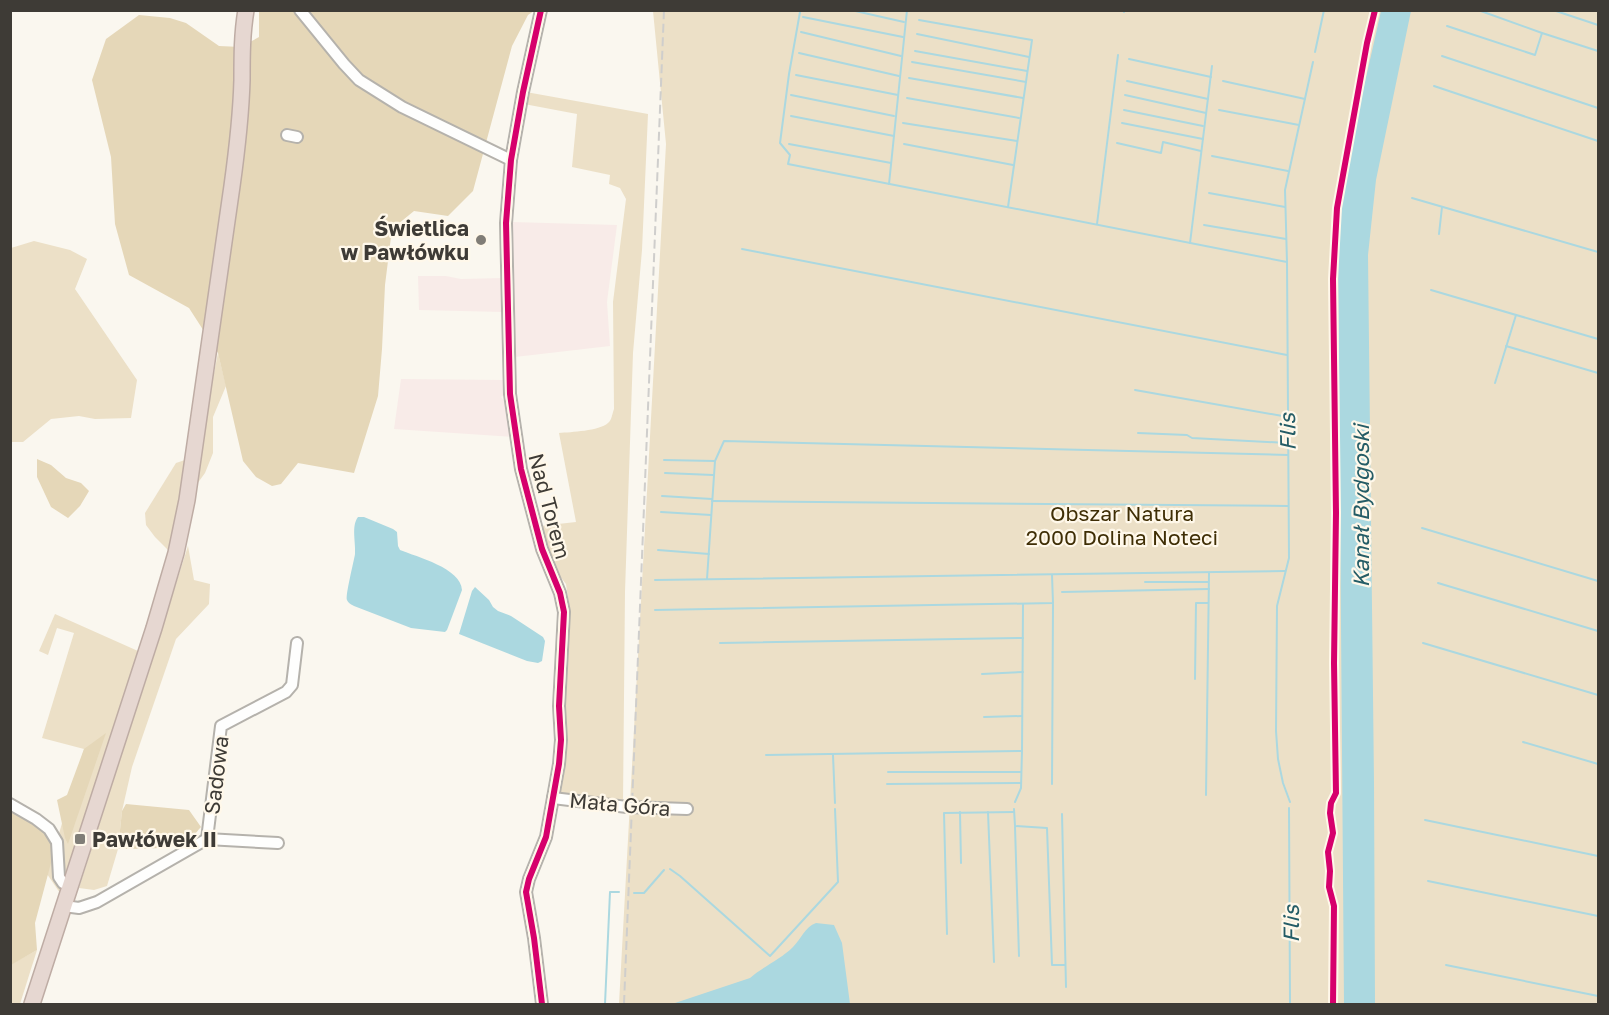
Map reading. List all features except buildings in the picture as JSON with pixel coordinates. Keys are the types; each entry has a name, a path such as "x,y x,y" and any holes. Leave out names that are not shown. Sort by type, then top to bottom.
{"highway":[{"path":"236,10 242,36"},
{"path":"32,1005 151,638 176,553 187,500 238,140 242,36 246,10"}],"street":[{"path":"300,10 359,80 402,107 511,160"},
{"name":"Nad Torem","path":"541,10 511,160 506,224 510,394 521,469 542,549 560,593 564,612 559,706 561,740 559,764 546,837 526,892 542,1005"},
{"name":"Sadowa","path":"207,839 221,726 285,692 292,685 297,643"},
{"name":"Mała Góra","path":"553,798 627,807 687,809"},
{"path":"10,804 49,829 57,842 59,877 63,883 70,886"},
{"path":"64,906 79,908 97,902 207,839 278,843"}],"shaded area":[{"path":"259,11 534,11 528,15 512,46 473,191 448,216 414,211 392,229 385,285 378,396 354,473 298,463 281,484 272,486 256,477 243,461 218,353 189,308 129,275 115,224 111,157 92,80 106,39 139,15 170,18 186,23 219,46 241,47 259,37"},
{"path":"512,222 617,225 607,302 610,346 515,357"},
{"path":"418,276 446,276 461,279 503,278 503,312 419,310"},
{"path":"401,379 504,380 507,393 501,397 509,407 512,437 394,429"},
{"path":"37,459 51,465 66,478 81,483 89,491 80,506 68,518 51,507 37,477"},
{"path":"106,733 68,844 57,800 67,795 84,749"},
{"path":"126,804 189,810 201,827 184,842 175,845 118,849 122,811"},
{"path":"10,811 21,815 45,831 55,848 35,923 37,950 11,965"}],"green space":[{"name":"Obszar Natura 2000 Dolina Noteci","path":"653,11 1598,11 1598,1004 619,1004 666,144"},
{"path":"526,92 648,114 642,250 633,353 625,592 623,803 557,795 570,612 566,584 559,575 540,526 576,522 559,433 585,431 604,426 610,420 614,409 613,302 626,199 620,188 609,184 610,175 572,167 577,114 524,104"},
{"path":"34,241 70,250 87,259 75,289 137,380 131,418 95,419 79,416 51,419 23,442 11,442 11,248"},
{"path":"218,353 226,386 213,417 213,453 205,473 197,484 211,388"},
{"path":"185,460 181,496 168,550 146,525 145,513 176,463"},
{"path":"188,546 194,580 210,584 209,604 176,639 132,767 122,811 118,849 107,886 94,890 79,888"},
{"path":"55,614 138,651 60,893 47,874 84,749 42,738 74,633 57,628 48,655 39,651"},
{"path":"37,950 20,1004 11,1004 10,965"}],"water":[{"name":"Kanał Bydgoski","path":"1381,11 1411,11 1376,180 1368,255 1375,1004 1344,1004 1338,245 1350,157"},
{"path":"358,517 364,517 393,529 397,532 400,550 437,564 454,575 460,582 462,590 445,632 411,628 348,602 347,592 355,554 354,534"},
{"path":"475,587 498,611 511,616 543,637 545,641 542,661 538,663 527,661 459,634"},
{"path":"816,923 834,925 842,943 850,1004 672,1004 750,978 788,951 806,930"}],"waterway":[{"path":"851,10 904,22"},
{"path":"889,184 907,10"},
{"name":"Flis","path":"1315,52 1324,10"},
{"path":"1478,10 1542,33"},
{"path":"1553,10 1598,25"},
{"path":"800,12 780,143 790,155 788,164 1287,262"},
{"path":"803,17 903,37"},
{"path":"919,20 1032,40 1008,207"},
{"path":"1447,26 1535,55 1542,33 1598,51"},
{"path":"801,32 901,56"},
{"path":"917,34 1029,57"},
{"path":"915,51 1027,71"},
{"path":"799,53 899,76"},
{"path":"1097,224 1118,55"},
{"path":"1442,56 1598,108"},
{"path":"1129,59 1211,77"},
{"path":"912,62 1026,82"},
{"name":"Flis","path":"1290,802 1278,759 1276,731 1277,606 1289,558 1285,190 1313,62"},
{"path":"1190,243 1212,66"},
{"path":"796,75 898,95"},
{"path":"909,78 1023,98"},
{"path":"1127,81 1208,99"},
{"path":"1223,81 1305,99"},
{"path":"1434,86 1598,141"},
{"path":"791,95 894,116"},
{"path":"1125,95 1206,113"},
{"path":"907,98 1019,118"},
{"path":"1124,110 1203,126"},
{"path":"1219,110 1299,125"},
{"path":"791,116 894,136"},
{"path":"903,123 1017,141"},
{"path":"1122,123 1203,139"},
{"path":"1117,143 1161,153 1163,142 1201,151"},
{"path":"789,144 891,163"},
{"path":"904,144 1013,165"},
{"path":"1212,156 1288,171"},
{"path":"1209,193 1285,207"},
{"path":"1412,198 1598,252"},
{"path":"1439,234 1442,207"},
{"path":"1204,225 1286,239"},
{"path":"742,249 1287,355"},
{"path":"1431,290 1598,339"},
{"path":"1495,383 1516,315"},
{"path":"1506,346 1598,373"},
{"path":"1135,390 1288,417"},
{"path":"1138,433 1287,443"},
{"path":"707,579 715,461 724,441 1288,455"},
{"path":"664,460 715,461"},
{"path":"665,473 713,475"},
{"path":"662,496 712,499"},
{"path":"712,501 1288,506"},
{"path":"661,512 711,515"},
{"path":"1422,528 1598,581"},
{"path":"658,550 709,554"},
{"path":"655,580 1285,571"},
{"path":"1206,795 1209,573"},
{"path":"655,610 1053,603 1052,575"},
{"path":"1145,582 1208,582"},
{"path":"1438,583 1598,631"},
{"path":"1062,592 1209,589"},
{"path":"1195,679 1196,603 1208,603"},
{"path":"766,755 1022,751 1023,604"},
{"path":"1052,784 1053,604"},
{"path":"720,643 1023,638"},
{"path":"1423,643 1598,695"},
{"path":"982,674 1023,672"},
{"path":"984,717 1022,716"},
{"path":"1523,742 1598,764"},
{"path":"1015,802 1021,788 1022,751"},
{"path":"833,755 835,803"},
{"path":"888,772 1021,772"},
{"path":"887,784 1021,783"},
{"name":"Flis","path":"1289,808 1290,1004"},
{"path":"670,869 770,956 838,882 835,809"},
{"path":"1014,809 1015,826 1047,828 1052,965 1065,965"},
{"path":"960,812 961,863"},
{"path":"988,812 994,962"},
{"path":"947,934 944,813 1014,812"},
{"path":"1062,814 1066,987"},
{"path":"1425,820 1598,856"},
{"path":"1015,827 1019,956"},
{"path":"634,893 644,893 664,870"},
{"path":"1428,881 1598,916"},
{"path":"605,1004 610,892 619,892"},
{"path":"1446,965 1598,996"}],"railway":[{"path":"624,1004 664,10"}],"cycle path":[{"path":"541,10 511,160 506,223 510,394 521,469 542,549 560,593 564,612 559,706 561,740 559,764 546,837 526,892 542,1004"},
{"path":"1333,1004 1334,906 1329,887 1328,852 1333,833 1331,803 1336,793 1333,279 1337,208 1375,10"}],"place":[{"name":"Świetlica w Pawłówku","path":"481,240"},
{"name":"Pawłówek II","path":"80,839"}]}
